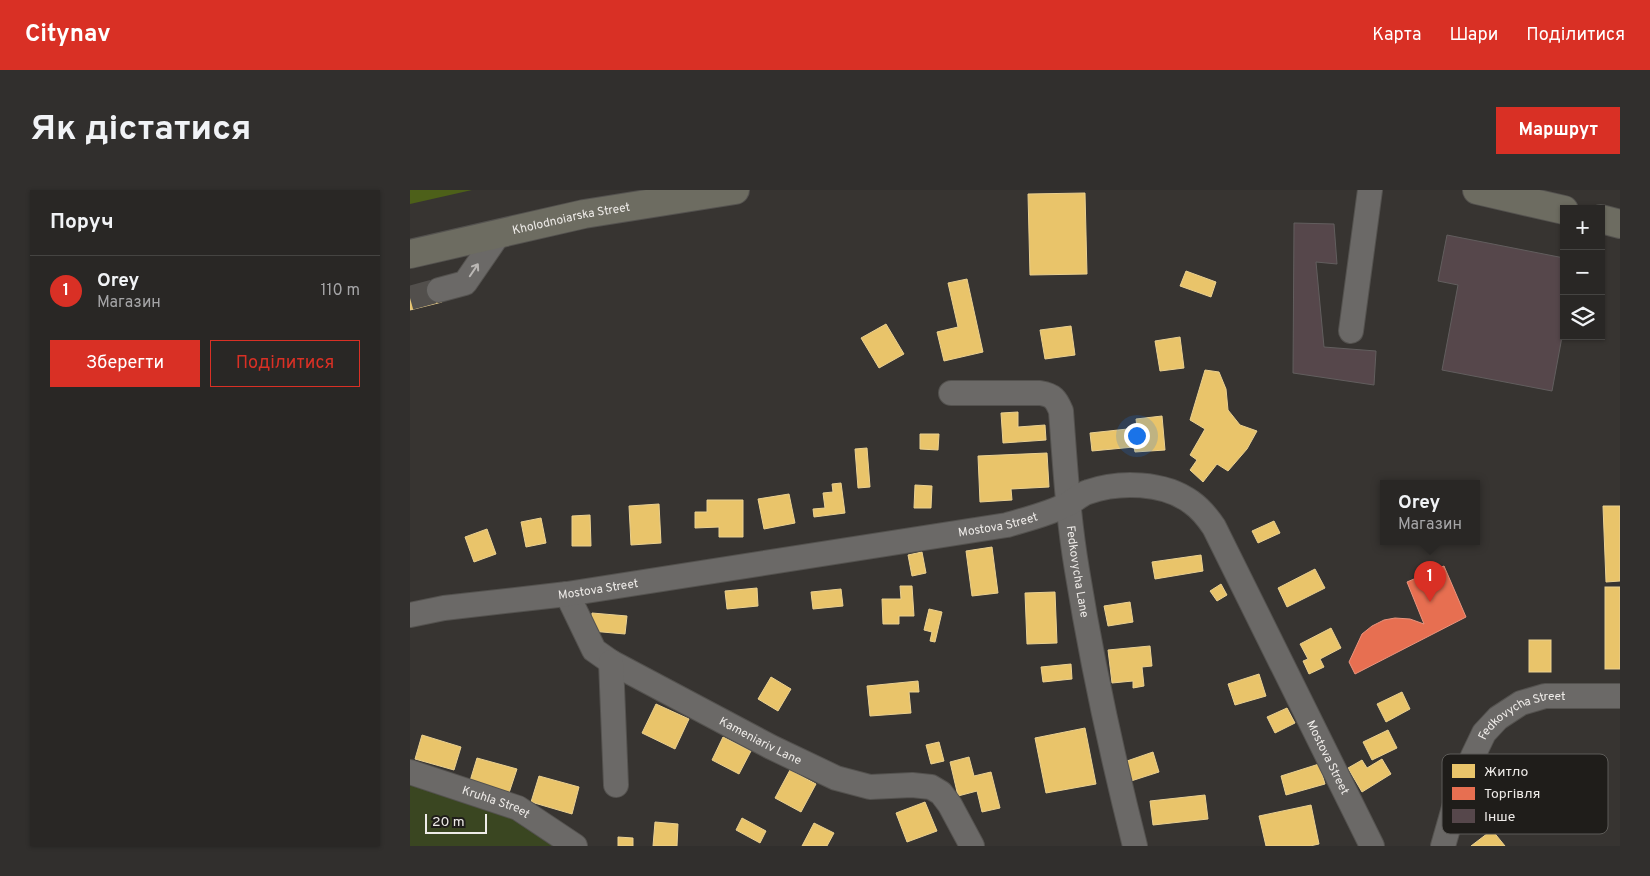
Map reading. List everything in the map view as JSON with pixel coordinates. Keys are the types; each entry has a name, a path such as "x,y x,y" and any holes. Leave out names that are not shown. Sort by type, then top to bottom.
{"main road":[{"name":"Kholodnoiarska Street","path":"410,254 584,214 735,190"},
{"path":"1477,190 1560,209"},
{"path":"1605,220 1620,224"}],"street":[{"path":"1351,332 1370,190"},
{"path":"439,290 465,283 498,235"},
{"name":"Fedkovycha Lane","path":"951,393 1040,393 1050,394 1057,400 1061,411 1068,504 1077,569 1108,738 1135,846"},
{"name":"Mostova Street","path":"410,615 444,608 567,594 1007,526 1068,504 1086,492 1115,486 1146,486 1170,491 1191,501 1214,527 1372,846"},
{"name":"Kameniariv Lane","path":"567,594 594,650 611,662 836,778 870,788 912,785 931,788 941,793 950,805 972,846"},
{"path":"611,662 616,785"},
{"name":"Fedkovycha Street","path":"1474,754 1484,733 1498,718 1521,703 1545,696 1620,696"},
{"name":"Kruhla Street","path":"410,772 518,808 575,846"}],"green space":[{"path":"410,190 472,190 410,204"},
{"path":"410,778 516,813 566,846 410,846"}],"building: Житло":[{"path":"1085,193 1087,274 1030,275 1028,194"},
{"path":"1186,271 1216,282 1211,297 1180,286"},
{"path":"967,279 983,352 944,361 937,332 958,327 948,283"},
{"path":"437,282 442,302 410,310 410,288"},
{"path":"886,324 904,354 879,368 861,338"},
{"path":"1071,326 1075,355 1045,359 1040,330"},
{"path":"1180,337 1184,368 1160,371 1155,341"},
{"path":"1205,370 1219,372 1226,389 1228,410 1240,425 1257,431 1247,449 1228,471 1217,464 1203,482 1190,470 1197,460 1190,455 1205,429 1190,420"},
{"path":"1018,412 1018,427 1045,425 1046,440 1003,443 1001,413"},
{"path":"1162,416 1165,450 1135,452 1134,447 1092,451 1090,433 1137,428 1136,419"},
{"path":"920,434 939,434 938,450 920,449"},
{"path":"867,448 870,487 858,488 855,449"},
{"path":"1047,453 1049,487 1011,489 1012,500 980,502 978,456"},
{"path":"841,483 845,513 814,517 813,509 825,508 823,493 833,492 832,484"},
{"path":"915,485 932,486 931,508 914,508"},
{"path":"789,494 795,523 764,529 758,499"},
{"path":"707,500 743,500 743,537 719,537 719,527 695,528 695,512 707,512"},
{"path":"659,504 661,543 631,545 629,506"},
{"path":"1603,506 1620,506 1620,581 1606,582"},
{"path":"590,515 591,546 572,546 572,516"},
{"path":"541,518 546,543 526,547 521,522"},
{"path":"1274,521 1280,533 1258,543 1252,531"},
{"path":"487,529 496,554 474,562 465,537"},
{"path":"992,547 998,593 972,596 966,551"},
{"path":"922,552 926,573 912,576 908,555"},
{"path":"1201,555 1203,571 1155,579 1152,562"},
{"path":"1315,569 1325,588 1287,607 1278,588"},
{"path":"1221,584 1227,595 1217,601 1210,591"},
{"path":"900,586 912,586 914,616 899,616 899,624 883,624 882,599 901,599"},
{"path":"1605,587 1620,587 1620,669 1605,669"},
{"path":"757,588 758,606 727,609 725,591"},
{"path":"841,589 843,606 813,609 811,592"},
{"path":"1055,592 1057,643 1027,644 1025,593"},
{"path":"1130,602 1133,622 1108,626 1104,606"},
{"path":"929,609 942,612 935,642 930,641 932,632 924,630"},
{"path":"592,613 627,616 625,634 591,631"},
{"path":"1331,628 1341,648 1320,659 1324,667 1309,674 1303,661 1308,659 1300,644"},
{"path":"1529,640 1551,640 1551,672 1529,672"},
{"path":"1150,646 1152,666 1142,667 1144,686 1133,688 1133,681 1112,683 1108,650"},
{"path":"1071,664 1072,679 1043,682 1041,667"},
{"path":"1259,674 1266,696 1235,705 1228,684"},
{"path":"771,677 791,689 778,711 758,699"},
{"path":"918,681 919,692 909,692 911,713 870,716 867,686"},
{"path":"1402,692 1410,709 1386,722 1377,704"},
{"path":"656,704 689,719 675,749 642,733"},
{"path":"1287,708 1295,723 1275,733 1267,717"},
{"path":"1085,728 1096,784 1046,793 1035,738"},
{"path":"1388,730 1397,748 1372,760 1363,742"},
{"path":"422,735 461,747 454,770 415,759"},
{"path":"723,737 751,751 739,774 712,760"},
{"path":"939,742 944,761 931,764 926,745"},
{"path":"1153,752 1159,772 1131,781 1124,762"},
{"path":"969,757 974,776 991,772 1000,808 982,812 977,791 958,796 950,762"},
{"path":"477,758 517,769 509,793 470,781"},
{"path":"1382,759 1391,774 1362,792 1348,768 1362,760 1367,768"},
{"path":"1319,764 1325,784 1286,795 1281,776"},
{"path":"790,770 816,784 801,812 775,798"},
{"path":"539,776 579,787 572,814 531,802"},
{"path":"1205,795 1208,819 1153,825 1150,801"},
{"path":"925,802 937,831 907,842 896,813"},
{"path":"1311,805 1319,844 1310,846 1266,846 1259,816"},
{"path":"742,818 766,831 760,843 736,830"},
{"path":"655,822 678,824 677,846 653,846"},
{"path":"814,823 834,833 827,846 802,846"},
{"path":"1487,834 1495,834 1505,846 1471,846"},
{"path":"618,837 633,838 633,846 618,846"}],"building: Торгівля":[{"path":"1444,566 1466,617 1355,674 1349,662 1362,634 1372,626 1384,620 1395,618 1410,619 1424,624 1407,582"}],"building: Інше":[{"path":"1294,223 1334,224 1337,264 1316,262 1324,347 1376,351 1374,385 1293,373"},
{"path":"1447,235 1560,257 1561,340 1552,391 1442,370 1458,285 1438,281"}],"tunnel":[{"path":"410,298 439,290"}],"place":[{"name":"Orey","path":"1430,602"}]}
